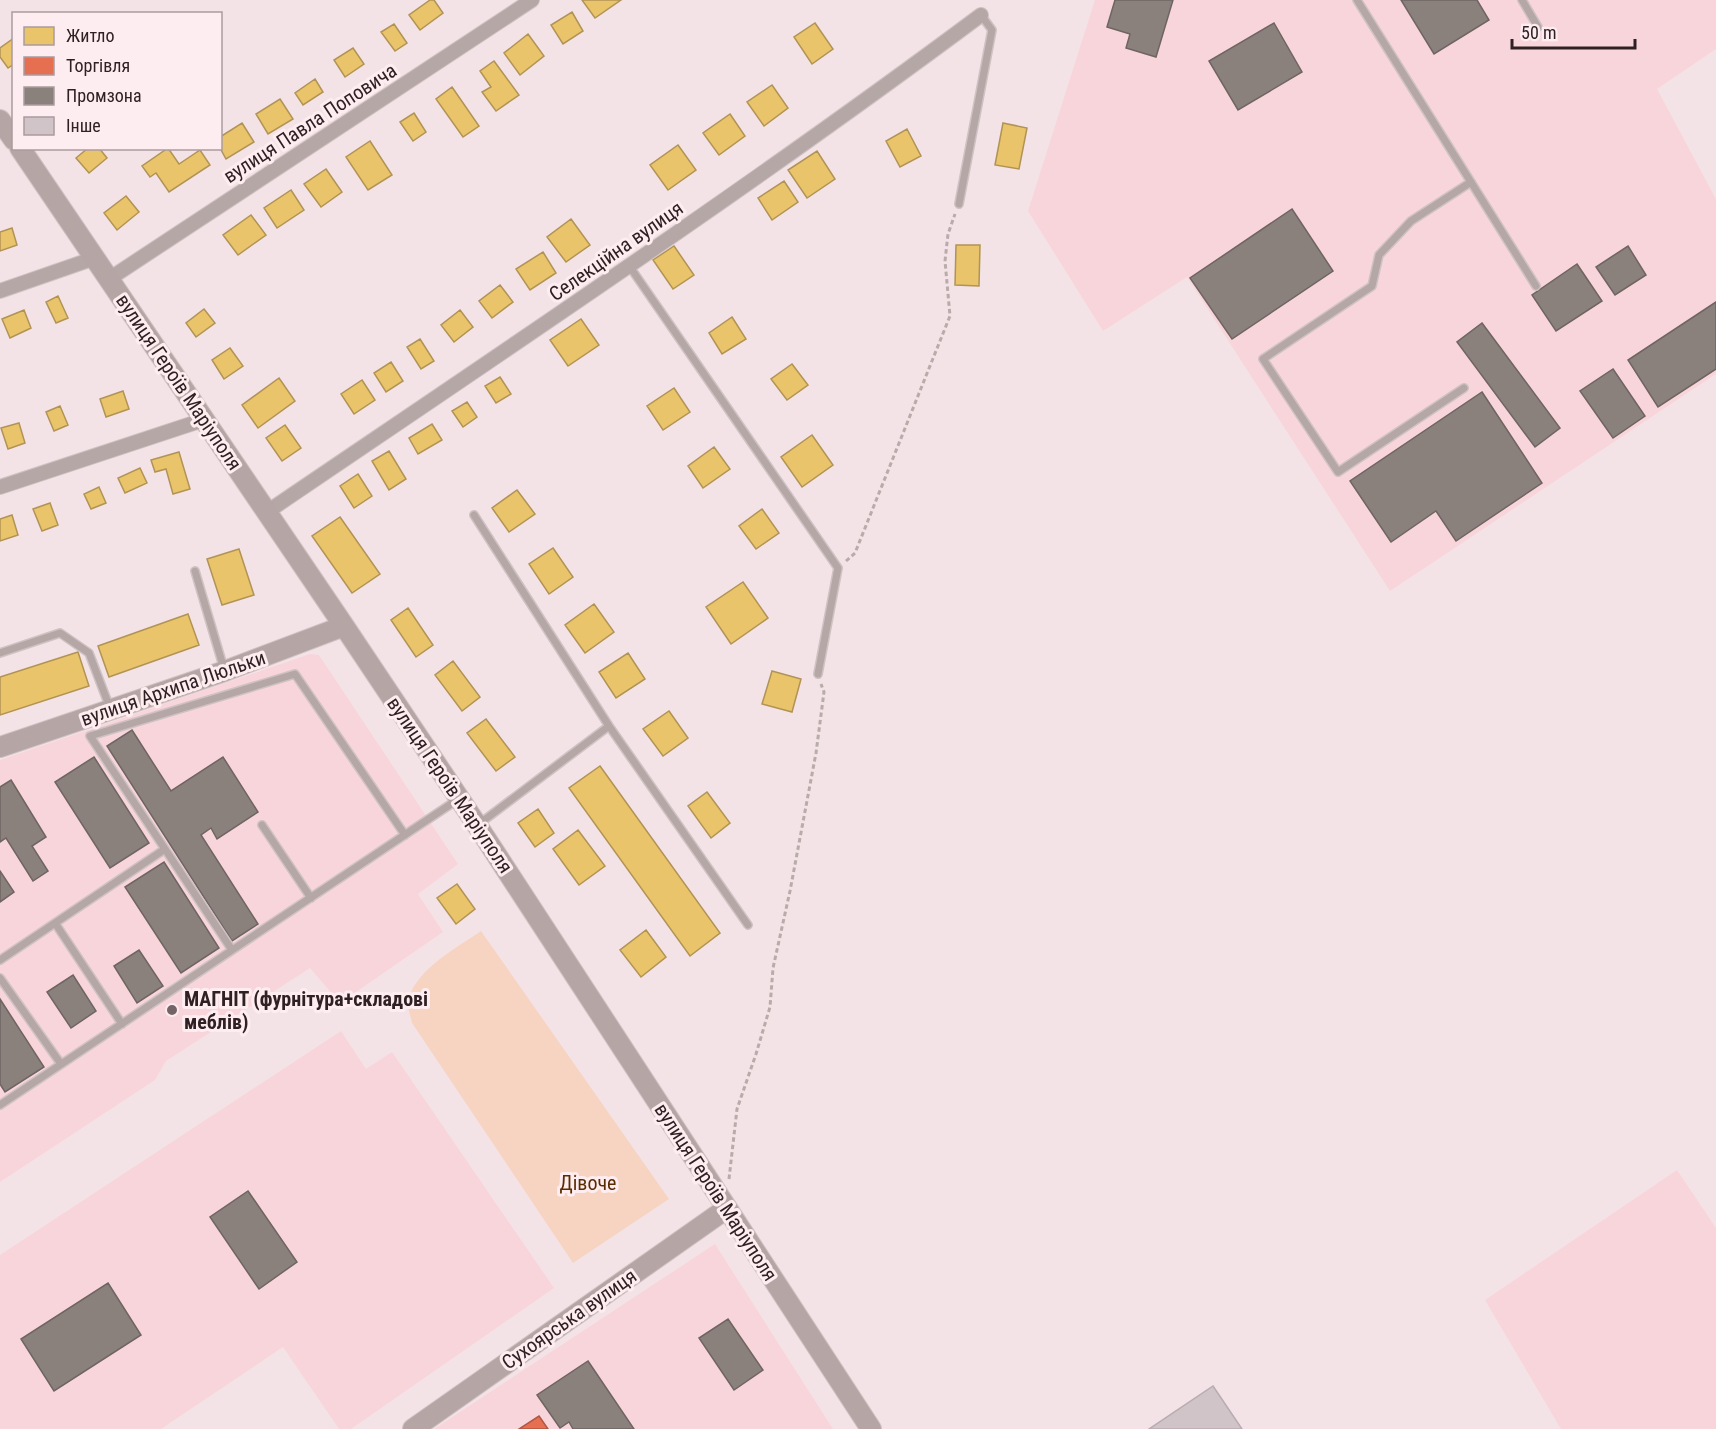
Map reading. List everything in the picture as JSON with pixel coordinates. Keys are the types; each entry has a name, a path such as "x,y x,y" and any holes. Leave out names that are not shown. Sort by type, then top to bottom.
{"street":[{"name":"вулиця Павла Поповича","path":"109,279 532,0"},
{"name":"Селекційна вулиця","path":"267,512 630,267 981,15"},
{"path":"0,120 12,137"},
{"name":"вулиця Героїв Маріуполя","path":"21,150 477,825 871,1429"},
{"path":"0,291 95,258"},
{"path":"0,487 203,420"},
{"name":"вулиця Архипа Люльки","path":"0,747 225,671 344,626"},
{"name":"Сухоярська вулиця","path":"413,1429 726,1209"}],"lane":[{"path":"1357,0 1536,286"},
{"path":"1522,0 1538,27"},
{"path":"959,204 992,30 981,15"},
{"path":"1464,388 1338,472 1263,359 1372,286 1379,255 1412,221 1471,182"},
{"path":"630,267 838,568 818,674"},
{"path":"474,515 609,726 748,925"},
{"path":"195,571 225,671"},
{"path":"0,653 60,633 88,653 111,711"},
{"path":"232,950 90,736 295,674 405,835"},
{"path":"477,825 609,726"},
{"path":"0,1105 459,799"},
{"path":"262,825 311,898"},
{"path":"0,960 165,849"},
{"path":"55,923 122,1024"},
{"path":"0,978 61,1064"}],"path":[{"path":"838,568 855,553 950,316 945,261 948,234 959,204"},
{"path":"726,1209 737,1109 770,1007 773,968 816,753 824,692 818,674"}],"shaded area":[{"path":"1095,0 1716,0 1716,49 1657,89 1716,199 1716,374 1390,591 1187,277 1103,331 1028,211"},
{"path":"310,654 319,655 458,864 418,894 443,932 340,1003 310,968 166,1061 155,1080 0,1182 0,760"},
{"path":"341,1031 366,1069 392,1052 554,1288 351,1429 339,1429 283,1347 161,1429 0,1429 0,1255"},
{"path":"1677,1170 1716,1228 1716,1429 1561,1429 1485,1300"},
{"path":"715,1244 833,1429 434,1429"}],"green space":[{"name":"Дівоче","path":"481,931 669,1199 573,1263 412,1023 408,1005 417,982 436,962"}],"building: Житло":[{"path":"430,0 434,0 443,13 420,30 409,15"},
{"path":"582,0 621,0 595,18"},
{"path":"572,12 583,31 563,44 551,25"},
{"path":"815,23 833,49 812,64 794,37"},
{"path":"394,24 407,43 395,51 381,32"},
{"path":"528,34 544,56 520,75 504,53"},
{"path":"12,39 12,65 8,68 0,57 0,48"},
{"path":"353,48 364,64 345,77 334,60"},
{"path":"494,61 519,95 496,111 482,92 491,87 480,71"},
{"path":"315,79 323,92 303,105 295,93"},
{"path":"772,85 788,108 764,126 747,102"},
{"path":"452,87 479,126 463,137 436,99"},
{"path":"280,99 293,119 268,134 256,114"},
{"path":"414,113 426,132 413,141 400,122"},
{"path":"730,114 745,136 719,155 703,133"},
{"path":"242,123 254,142 226,159 221,150 222,136"},
{"path":"1003,123 1027,128 1019,169 995,165"},
{"path":"907,129 921,156 900,167 886,141"},
{"path":"370,141 392,175 368,190 346,157"},
{"path":"678,145 696,170 668,190 650,165"},
{"path":"86,150 101,150 107,158 89,173 76,158"},
{"path":"165,150 169,150 179,164 200,150 210,165 169,192 156,173 150,177 142,166"},
{"path":"817,151 835,179 807,198 788,170"},
{"path":"326,169 342,192 321,207 304,184"},
{"path":"784,181 798,202 772,220 758,198"},
{"path":"291,190 304,210 277,228 264,208"},
{"path":"126,196 139,212 117,230 104,213"},
{"path":"251,215 266,235 238,255 223,235"},
{"path":"571,219 590,245 566,262 547,237"},
{"path":"12,228 17,245 0,251 0,232"},
{"path":"956,245 980,245 979,286 955,285"},
{"path":"674,246 694,275 673,289 653,260"},
{"path":"543,252 556,273 530,290 516,269"},
{"path":"500,285 513,302 492,318 479,301"},
{"path":"58,296 68,318 56,323 46,302"},
{"path":"204,309 215,323 196,337 186,323"},
{"path":"24,310 31,328 10,338 2,319"},
{"path":"460,310 473,327 454,342 441,325"},
{"path":"732,317 746,339 722,354 709,333"},
{"path":"581,319 599,345 568,366 550,340"},
{"path":"420,339 434,361 421,369 407,347"},
{"path":"230,348 243,366 224,379 212,360"},
{"path":"391,362 403,381 386,392 374,373"},
{"path":"792,364 808,385 787,400 771,379"},
{"path":"500,377 511,394 496,403 485,386"},
{"path":"279,378 295,401 258,428 242,405"},
{"path":"362,380 375,400 354,414 341,394"},
{"path":"674,388 690,412 663,430 647,406"},
{"path":"123,391 129,409 106,417 100,399"},
{"path":"467,402 477,417 463,427 452,411"},
{"path":"60,406 68,425 54,431 46,412"},
{"path":"19,423 25,443 8,449 1,428"},
{"path":"432,424 442,440 418,454 409,438"},
{"path":"285,425 301,448 282,461 266,438"},
{"path":"812,435 833,465 802,487 781,457"},
{"path":"714,447 730,469 703,488 688,466"},
{"path":"389,451 406,479 389,490 372,461"},
{"path":"179,452 190,489 173,494 166,469 155,472 151,460"},
{"path":"140,468 147,483 125,493 118,478"},
{"path":"358,474 372,496 354,508 340,486"},
{"path":"99,487 106,503 91,509 84,494"},
{"path":"517,490 535,514 509,532 492,508"},
{"path":"50,503 58,525 42,531 33,509"},
{"path":"762,509 779,533 756,549 739,526"},
{"path":"12,515 18,535 0,541 0,519"},
{"path":"340,517 380,574 352,593 312,536"},
{"path":"553,548 573,577 549,594 529,564"},
{"path":"239,549 254,595 222,605 207,559"},
{"path":"743,582 768,618 731,644 706,607"},
{"path":"594,604 614,632 585,653 565,625"},
{"path":"408,608 433,645 416,657 391,620"},
{"path":"188,614 199,645 109,677 98,646"},
{"path":"78,652 89,686 0,715 0,677"},
{"path":"628,653 645,679 616,698 599,672"},
{"path":"453,661 480,697 462,711 435,675"},
{"path":"772,671 801,679 792,712 762,704"},
{"path":"669,711 688,738 663,756 643,729"},
{"path":"486,719 515,757 496,771 467,733"},
{"path":"600,766 720,933 690,956 569,788"},
{"path":"707,792 730,823 711,838 688,806"},
{"path":"538,809 554,833 535,847 518,823"},
{"path":"578,830 605,866 579,885 553,849"},
{"path":"457,884 475,909 456,924 437,898"},
{"path":"646,930 666,957 641,977 620,950"}],"building: Торгівля":[{"path":"539,1416 548,1429 519,1429"}],"building: Промзона":[{"path":"1115,0 1173,0 1156,57 1126,48 1130,34 1107,27"},
{"path":"1401,0 1477,0 1489,20 1434,54"},
{"path":"1274,23 1302,72 1238,110 1209,61"},
{"path":"1292,209 1333,271 1232,339 1190,278"},
{"path":"1628,246 1646,275 1615,295 1596,267"},
{"path":"1577,264 1602,301 1556,331 1532,295"},
{"path":"1716,302 1716,369 1658,407 1628,360"},
{"path":"1482,323 1560,428 1535,447 1457,342"},
{"path":"1613,369 1645,416 1613,438 1580,391"},
{"path":"1482,392 1542,483 1456,541 1436,511 1391,542 1350,481"},
{"path":"132,730 171,791 223,757 258,812 217,839 211,828 201,835 258,924 232,941 107,746"},
{"path":"94,757 149,843 110,868 55,782"},
{"path":"11,780 46,837 32,846 48,871 33,881 6,838 0,842 0,787"},
{"path":"164,862 219,948 181,973 125,887"},
{"path":"0,871 14,892 0,902"},
{"path":"139,950 163,986 137,1003 114,966"},
{"path":"73,975 96,1011 71,1028 47,992"},
{"path":"0,999 44,1067 5,1092 0,1084"},
{"path":"248,1191 297,1262 259,1289 210,1217"},
{"path":"108,1283 141,1335 54,1391 21,1339"},
{"path":"728,1319 763,1370 734,1390 699,1338"},
{"path":"588,1361 634,1429 573,1429 569,1422 560,1428 537,1395"}],"building: Інше":[{"path":"1213,1386 1242,1429 1149,1429"}],"place":[{"name":"МАГНІТ (фурнітура+складові меблів)","path":"172,1010"}]}
